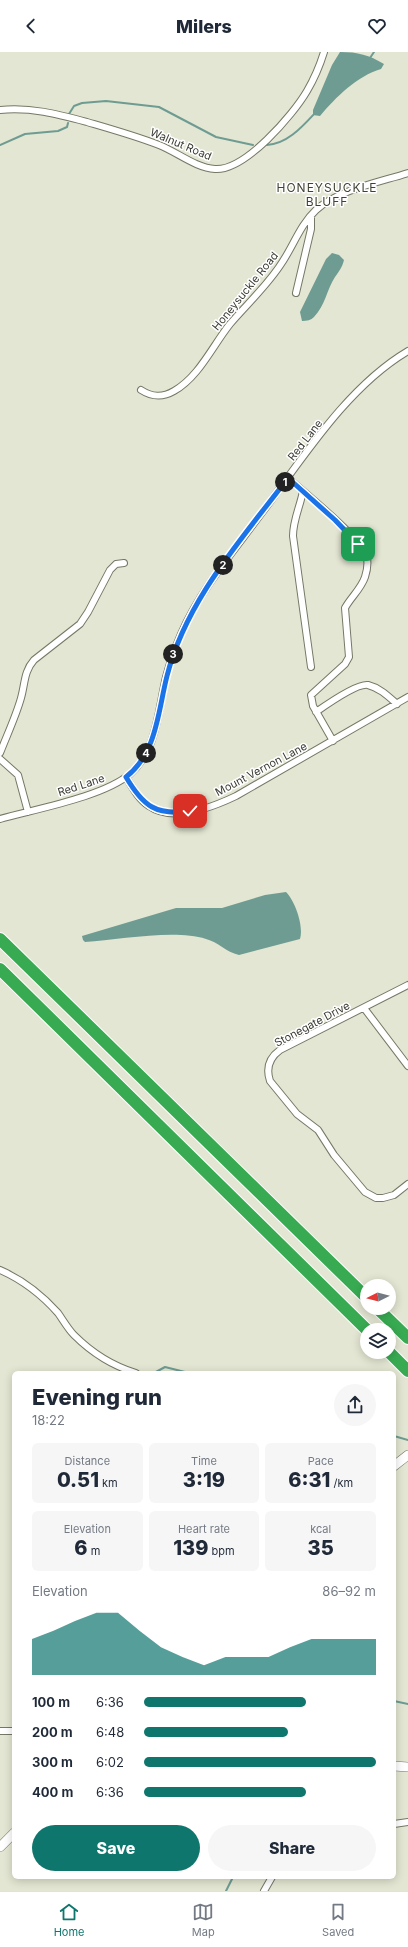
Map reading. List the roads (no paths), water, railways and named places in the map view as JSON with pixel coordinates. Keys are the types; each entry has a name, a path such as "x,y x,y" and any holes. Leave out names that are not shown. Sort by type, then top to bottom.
{"highway":[{"path":"0,939 360,1291"},
{"path":"0,969 360,1323"},
{"path":"384,1315 408,1338"},
{"path":"396,1359 408,1371"}],"street":[{"name":"Walnut Road","path":"0,110 28,109 62,115 142,138 207,168 223,169 240,162 250,155 292,112 308,90 324,52"},
{"name":"Honeysuckle Road","path":"141,390 148,395 158,396 176,390 196,372 230,324 275,272 311,216 330,201 362,187 408,173"},
{"path":"296,293 311,229 311,216"},
{"name":"Red Lane","path":"0,819 96,793 126,777 137,766 150,745 155,731 171,658 187,620 216,575 288,478 356,392 375,373 408,351"},
{"path":"288,478 335,520 358,544 367,559 365,576 360,588 345,608 350,657 345,664 311,693 311,701 316,712 333,741"},
{"path":"303,491 301,504 294,522 293,536 311,667"},
{"path":"0,753 22,697 25,675 29,666 80,624 110,570 116,564 124,563"},
{"path":"316,712 357,687 366,684 385,693 397,704"},
{"name":"Mount Vernon Lane","path":"126,777 137,793 150,807 166,813 190,811 214,805 236,796 408,697"},
{"path":"0,759 18,775 28,812"},
{"name":"Stonegate Drive","path":"408,985 280,1050 270,1062 268,1075 270,1081 297,1114 318,1130 334,1155 370,1196 383,1198 394,1195 408,1184"},
{"path":"364,1008 408,1066"},
{"path":"0,1270 29,1284 43,1297 73,1334 86,1347 98,1355 132,1371"},
{"path":"396,1464 408,1455"},
{"path":"0,1731 12,1731"},
{"path":"396,1766 408,1767"},
{"path":"396,1824 408,1822"},
{"path":"0,1847 12,1835"},
{"path":"264,1891 271,1879"}],"water":[{"path":"340,52 363,55 384,64 381,69 372,72 355,82 320,116 313,115 313,110 332,65"},
{"path":"332,253 339,255 344,260 342,265 332,282 318,313 312,319 302,321 300,312 326,259"},
{"path":"286,892 293,901 298,914 301,927 300,939 239,955 230,952 210,940 193,936 163,935 85,942 82,936 176,908 222,908 265,895"}],"waterway":[{"path":"370,58 374,52"},
{"path":"69,114 74,106 82,103 106,101 159,107 216,137 253,145"},
{"path":"267,145 281,142 288,138 315,113"},
{"path":"0,145 25,134 58,131 67,127 68,123"},
{"path":"158,1371 165,1367 181,1371"},
{"path":"396,1437 408,1440"},
{"path":"396,1701 408,1704"},
{"path":"226,1891 232,1879"}],"district":[{"name":"HONEYSUCKLE BLUFF","path":"327,195"}]}
